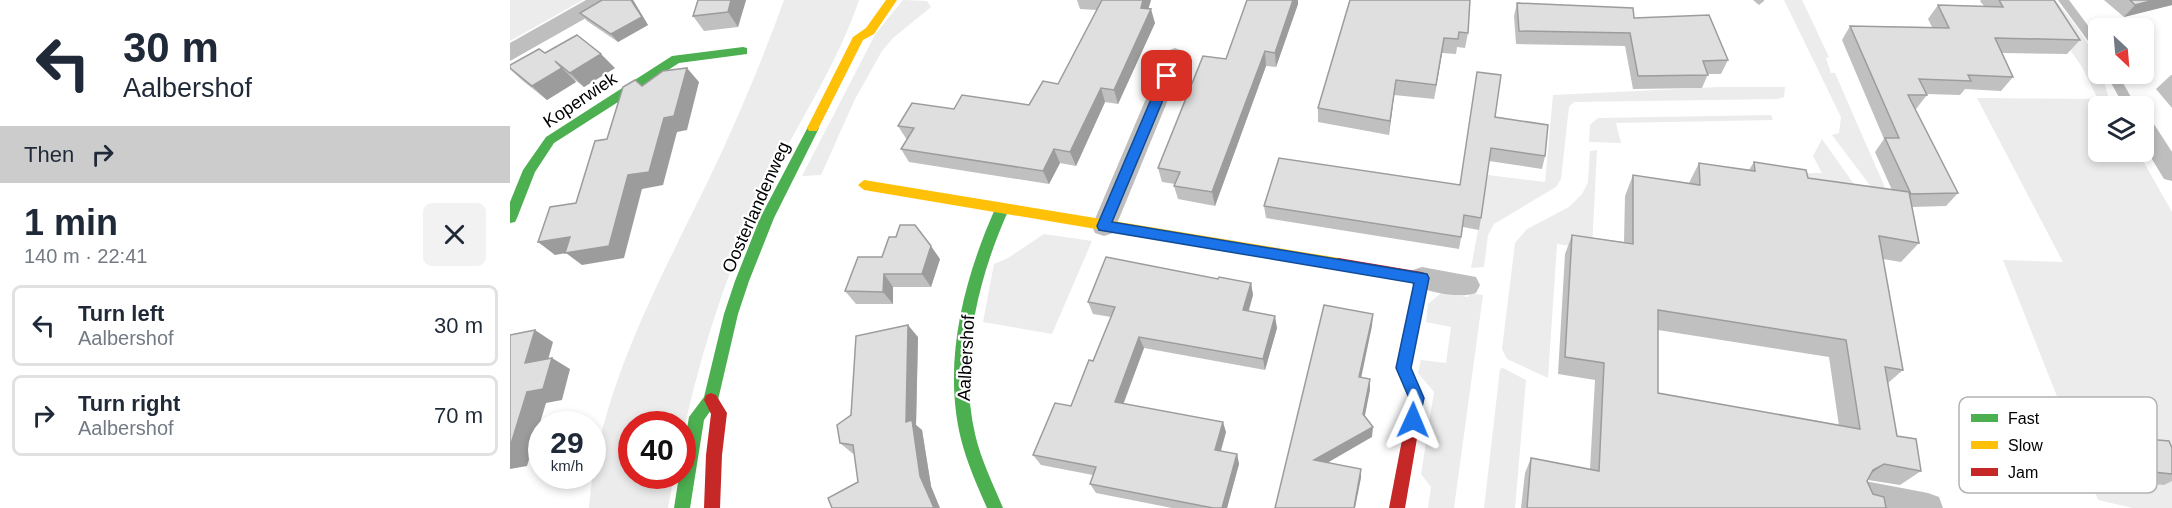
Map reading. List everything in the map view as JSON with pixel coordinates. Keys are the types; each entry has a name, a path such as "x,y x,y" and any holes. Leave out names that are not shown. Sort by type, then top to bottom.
{"street":[{"path":"510,52 602,0"},
{"name":"Oosterlandenweg","path":"682,508 697,417 711,400 731,314 767,218 859,37 870,31 892,0"},
{"name":"Oosterlandenweg","path":"859,37 855,30 860,18"},
{"name":"Koperwiek","path":"510,218 529,170 550,140 676,59 743,51"},
{"path":"1104,226 1175,56"},
{"path":"2154,143 2172,172"},
{"path":"864,185 1467,285"},
{"name":"Aalbershof","path":"995,508 964,418 963,363 966,320 974,278 990,233 1002,209"},
{"path":"1397,508 1416,398 1403,368 1422,278"},
{"name":"Oosterlandenweg","path":"711,400 719,413 714,455 712,508"},
{"path":"1865,496 1928,508"}],"lane":[{"path":"2063,0 2088,33"}],"shaded area":[{"path":"510,0 583,0 510,41"},
{"path":"784,0 859,0 831,66 774,172 745,235 720,300 688,411 618,411 618,489 672,489 668,508 589,508 592,489 606,489 606,419 634,338 740,111"},
{"path":"903,0 927,1 931,7 893,38 882,51 855,99 821,175 802,176 876,33"},
{"path":"1784,0 1802,0 1829,57 1826,58 1831,73 1835,73 1893,206 1872,188 1832,135 1839,133 1841,117"},
{"path":"2036,0 2055,0 2082,35 2088,45 2088,79"},
{"path":"2090,84 2105,84 2108,96 2096,96"},
{"path":"1719,87 1785,87 1784,97 1777,99 1574,102 1569,107 1561,179 1556,187 1494,224 1488,235 1484,267 1471,268 1488,175 1545,182 1553,95"},
{"path":"1977,98 2088,99 2088,162 2144,162 2172,212 2172,508 2133,508 2098,500 2095,493 2157,493 2157,397 2057,397 2003,260 2063,262"},
{"path":"1771,115 1773,120 1616,123 1621,143 1589,142 1590,125 1598,118"},
{"path":"1822,139 1856,187 1753,174 1822,173 1813,156"},
{"path":"1597,150 1592,249 1557,244 1548,378 1507,359 1502,349 1515,243 1527,229 1569,207 1582,194 1588,182 1590,151"},
{"path":"1044,234 1092,241 1052,334 983,322 994,264 1008,258"},
{"path":"1441,293 1468,297 1470,293 1483,295 1454,508 1428,508 1431,487 1421,474 1434,392 1418,373 1421,360 1446,363 1451,327 1426,322 1428,304"},
{"path":"1503,368 1526,380 1515,508 1484,508 1500,369"}],"building":[{"path":"602,0 631,0 642,17 611,34 580,13"},
{"path":"698,0 731,0 728,12 693,16"},
{"path":"1102,0 1143,0 1141,8 1151,9 1114,90 1101,88 1070,152 1054,149 1043,171 901,149 914,128 898,126 912,103 954,109 962,95 1029,105 1043,81 1058,84"},
{"path":"1247,0 1293,0 1275,53 1265,51 1212,192 1174,186 1180,172 1158,168 1203,56 1226,59"},
{"path":"1350,0 1470,0 1468,33 1459,32 1458,39 1444,38 1436,85 1396,80 1390,121 1318,108"},
{"path":"1999,0 2054,0 2080,40 1995,38 2013,77 1968,75 1971,81 1919,79 1927,95 1908,95 1958,193 1911,194 1885,138 1899,138 1850,26 1949,28 1938,5 2003,7"},
{"path":"2130,0 2154,0 2135,5"},
{"path":"1517,3 1633,8 1634,18 1709,15 1728,60 1703,61 1708,75 1638,76 1630,33 1519,31"},
{"path":"577,35 601,54 570,73 555,61 562,68 532,86 510,68 510,65 539,49 545,53"},
{"path":"687,68 674,116 664,118 649,172 628,175 609,246 565,253 570,237 538,242 550,207 576,203 595,141 607,139 623,87 635,80 642,86 663,71"},
{"path":"1477,72 1501,75 1495,117 1548,125 1545,156 1491,148 1481,218 1464,215 1461,237 1264,206 1279,158 1460,185"},
{"path":"1754,162 1806,170 1808,178 1909,192 1919,243 1879,236 1903,370 1885,367 1897,436 1916,439 1921,471 1884,464 1873,470 1867,481 1873,494 1884,497 1886,508 1527,508 1531,458 1599,471 1604,363 1565,357 1572,235 1633,244 1633,175 1700,185 1699,163 1755,171","holes":["1658,310 1846,340 1860,429 1658,393"]},
{"path":"900,225 915,225 931,246 922,274 884,274 883,292 845,291 858,257 882,257 889,237 896,237"},
{"path":"1106,257 1218,279 1219,277 1251,283 1243,310 1275,316 1263,359 1139,337 1115,402 1223,422 1215,450 1237,454 1222,508 1090,484 1096,467 1033,455 1055,403 1071,406 1089,360 1093,361 1115,307 1088,302"},
{"path":"1324,305 1373,314 1359,377 1370,379 1363,414 1373,427 1314,460 1361,469 1354,508 1275,508"},
{"path":"908,325 906,422 912,420 920,476 934,508 832,508 828,498 858,482 853,445 840,443 837,425 851,415 856,336"},
{"path":"535,330 525,363 552,358 543,389 527,392 510,447 510,335"},
{"path":"2157,440 2169,441 2172,448 2172,474 2157,472"}],"traffic: fast":[{"path":"510,218 529,170 550,140 676,59 743,51"},
{"path":"682,508 697,417 711,400 731,314 742,281 767,218 813,128"},
{"path":"995,508 968,437 964,412 963,366 971,297 984,252 1002,209"}],"traffic: slow":[{"path":"813,128 859,37 870,31 892,0"},
{"path":"864,185 1339,264"}],"traffic: jam":[{"path":"1339,264 1422,278 1403,368 1417,398 1397,508"},
{"path":"711,400 719,413 714,455 712,508"}],"route":[{"path":"1167,76 1104,226 1422,278 1403,368 1416,398 1413,420"}]}
